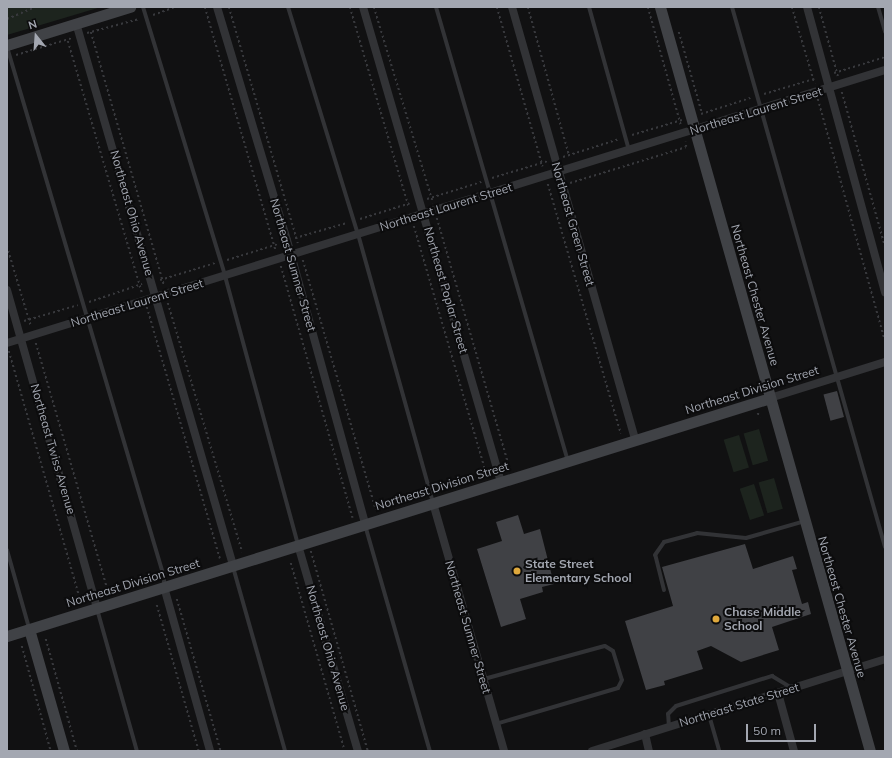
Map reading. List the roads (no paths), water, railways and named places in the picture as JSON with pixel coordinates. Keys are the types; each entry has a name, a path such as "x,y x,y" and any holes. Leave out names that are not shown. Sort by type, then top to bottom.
{"street":[{"path":"7,46 130,7"},
{"name":"Northeast Sumner Street","path":"217,7 287,240 365,524"},
{"name":"Northeast Poplar Street","path":"363,7 501,482"},
{"name":"Northeast Green Street","path":"512,7 636,440"},
{"name":"Northeast Chester Avenue","path":"660,7 870,751"},
{"path":"807,7 885,293"},
{"name":"Northeast Ohio Avenue","path":"76,23 157,297 233,565"},
{"name":"Northeast Laurent Street","path":"7,344 21,338 761,110 885,70"},
{"name":"Northeast Twiss Avenue","path":"7,290 97,607"},
{"name":"Northeast Division Street","path":"7,636 885,362"},
{"name":"Northeast Sumner Street","path":"433,503 504,751"},
{"name":"Northeast Ohio Avenue","path":"298,545 358,751"},
{"path":"164,587 210,751"},
{"path":"29,629 64,751"},
{"name":"Northeast State Street","path":"592,751 885,659"},
{"path":"778,692 794,751"},
{"path":"645,734 649,751"}],"lane":[{"path":"143,7 225,276 298,545"},
{"path":"288,7 358,234 433,503"},
{"path":"436,7 568,461"},
{"path":"589,7 629,150"},
{"path":"732,7 885,547"},
{"path":"878,7 885,32"},
{"path":"7,46 89,318 164,577 164,587"},
{"path":"664,590 655,555 664,542 697,533 746,538 805,521"},
{"path":"365,524 430,751"},
{"path":"7,550 29,629"},
{"path":"233,565 285,751"},
{"path":"97,607 137,751"},
{"path":"483,679 605,646 613,651 622,680 618,688 496,724"},
{"path":"669,727 668,714 676,706 772,676 792,688"},
{"path":"709,714 719,751"}],"place":[{"name":"State Street Elementary School","path":"517,571"},
{"name":"Chase Middle School","path":"716,619"}]}
